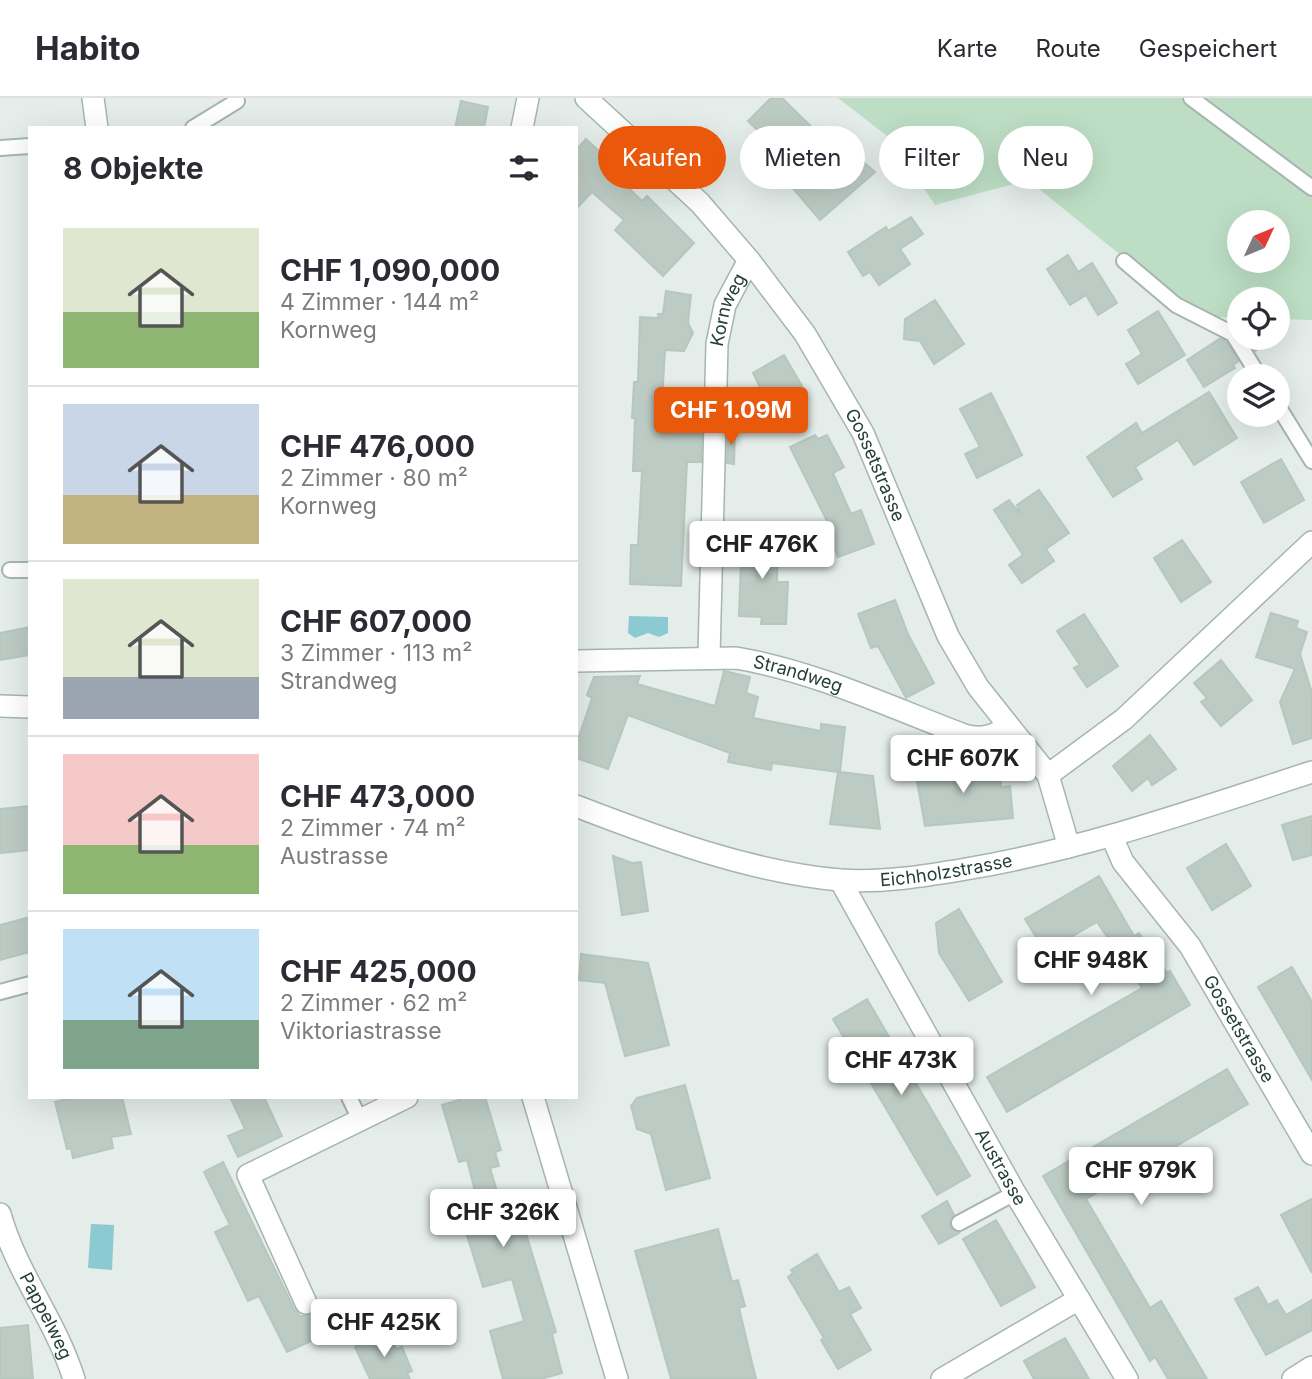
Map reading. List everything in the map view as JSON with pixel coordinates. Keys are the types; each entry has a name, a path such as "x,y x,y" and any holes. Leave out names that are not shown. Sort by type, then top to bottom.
{"street":[{"path":"93,98 97,126"},
{"path":"522,126 528,98"},
{"name":"Gossetstrasse","path":"586,98 700,203 749,260 805,334 863,433 948,636 978,687 1048,775 1069,847"},
{"name":"Kornweg","path":"709,656 717,344 725,305 749,260"},
{"path":"1048,775 1124,719 1312,542"},
{"name":"Strandweg","path":"578,661 709,656 761,662 976,738 995,736 1008,727"},
{"path":"0,706 28,707"},
{"name":"Eichholzstrasse","path":"578,807 633,828 743,861 840,880 886,880 999,864 1112,838 1312,772"},
{"name":"Gossetstrasse","path":"1112,838 1123,862 1190,946 1312,1154"},
{"name":"Austrasse","path":"840,880 1015,1193 1127,1379"},
{"path":"306,1303 248,1175 403,1099"},
{"path":"534,1099 617,1379"},
{"name":"Pappelweg","path":"0,1214 7,1240 62,1345 74,1379"},
{"path":"942,1379 1079,1298"},
{"path":"1293,1379 1312,1367"}],"lane":[{"path":"1191,98 1312,188"},
{"path":"196,126 237,101"},
{"path":"0,148 28,146"},
{"path":"1124,261 1176,305 1233,334 1252,364"},
{"path":"1290,425 1312,461"},
{"path":"10,570 28,570"},
{"path":"0,992 28,985"},
{"path":"350,1099 361,1122"},
{"path":"959,1223 1015,1193"}],"green space":[{"path":"838,98 1312,98 1312,320 1290,319 1290,287 1227,287 1227,317 1217,317 1160,287 1039,189 1093,189 1093,126 998,126 998,188 935,205 924,189 984,189 984,126 879,126 879,130"}],"water":[{"path":"629,616 668,617 668,633 659,637 648,633 635,638 628,633"},
{"path":"91,1224 114,1225 112,1270 88,1268"}],"building":[{"path":"771,98 782,98 811,126 753,126 748,121"},
{"path":"461,101 488,107 484,126 455,126"},
{"path":"586,139 598,150 598,189 630,189 642,201 647,196 694,243 663,276 615,230 624,220 592,192 578,207 578,148"},
{"path":"865,163 875,172 865,181"},
{"path":"794,189 856,189 820,220"},
{"path":"911,217 923,234 900,249 910,264 879,285 870,272 863,276 848,252 886,227 888,231"},
{"path":"1068,255 1078,272 1092,263 1117,303 1098,315 1086,295 1070,305 1047,269"},
{"path":"666,291 691,295 688,323 693,333 684,351 665,350 662,401 688,402 687,428 702,429 701,462 687,462 681,586 630,584 631,545 638,545 642,471 633,471 635,418 632,418 634,382 638,382 640,317 658,318 658,314 663,314"},
{"path":"935,300 964,344 934,364 920,341 904,339 905,319"},
{"path":"1158,311 1185,355 1138,384 1126,364 1142,354 1128,330"},
{"path":"1221,338 1227,343 1227,350 1232,350 1239,361 1227,364 1227,373 1204,387 1187,360"},
{"path":"784,355 802,386 769,406 753,373"},
{"path":"1209,392 1227,422 1227,427 1230,427 1237,438 1194,465 1178,440 1135,467 1142,479 1113,497 1087,457 1136,423 1142,433"},
{"path":"991,393 1022,455 977,478 965,454 980,447 960,409"},
{"path":"728,430 735,430 734,464 727,463"},
{"path":"815,435 818,439 827,435 844,467 833,473 851,514 861,510 874,544 838,557 825,524 828,523 790,447"},
{"path":"1281,459 1304,500 1264,523 1241,482"},
{"path":"1039,490 1069,533 1046,549 1054,561 1022,583 1009,565 1023,555 994,510 1009,500 1020,514 1017,505"},
{"path":"742,534 778,536 777,582 788,582 786,624 761,624 762,617 739,616"},
{"path":"1182,540 1211,582 1181,602 1154,558"},
{"path":"895,600 908,634 934,683 906,698 878,646 871,648 858,614"},
{"path":"1271,613 1298,621 1296,628 1307,632 1300,654 1312,693 1312,738 1293,744 1280,702 1295,669 1256,657"},
{"path":"1084,614 1118,666 1087,687 1074,668 1080,665 1057,631"},
{"path":"28,627 28,655 0,660 0,633"},
{"path":"1221,660 1252,700 1221,726 1201,702 1207,698 1194,683"},
{"path":"724,671 750,677 746,693 758,697 753,718 821,731 821,724 845,727 840,772 873,776 880,829 830,824 838,772 772,763 771,770 728,762 730,753 628,715 608,769 578,759 578,739 592,698 587,695 594,677 640,676 637,684 715,706"},
{"path":"1150,735 1176,769 1152,785 1148,778 1132,791 1113,766"},
{"path":"952,766 953,770 999,766 1001,787 1010,786 1013,818 925,826 915,770"},
{"path":"28,806 28,850 0,853 0,809"},
{"path":"1312,816 1312,855 1293,860 1282,825"},
{"path":"1226,844 1251,886 1212,910 1187,868"},
{"path":"613,856 632,863 641,862 648,911 622,915"},
{"path":"1099,876 1134,936 1139,933 1167,973 1170,971 1190,1005 1007,1112 987,1077 1142,988 1097,922 1045,952 1025,919"},
{"path":"959,909 1002,982 969,1001 939,953 936,923"},
{"path":"28,918 28,953 0,960 0,925"},
{"path":"581,954 648,963 669,1045 625,1056 605,983 579,980"},
{"path":"1292,967 1312,1002 1312,1080 1258,987"},
{"path":"867,999 970,1176 937,1195 833,1019"},
{"path":"1227,1069 1248,1104 1086,1199 1150,1308 1161,1301 1207,1379 1168,1379 1155,1357 1150,1361 1043,1176"},
{"path":"685,1085 710,1178 666,1190 651,1134 637,1129 631,1106 637,1098"},
{"path":"66,1099 122,1099 131,1134 111,1137 113,1148 73,1158 71,1148 67,1149 55,1102"},
{"path":"231,1099 265,1099 282,1136 238,1157 228,1136 245,1129"},
{"path":"462,1099 486,1099 501,1150 495,1152 499,1166 490,1168 509,1231 524,1227 556,1332 552,1334 562,1373 541,1379 503,1379 490,1331 524,1321 512,1279 483,1287 467,1235 472,1233 464,1207 478,1203 467,1160 459,1162 442,1105"},
{"path":"223,1162 294,1309 300,1316 305,1316 322,1306 333,1331 287,1352 259,1296 248,1301 215,1232 230,1225 204,1172"},
{"path":"1312,1199 1312,1273 1281,1215"},
{"path":"947,1201 954,1215 950,1227 959,1233 939,1244 922,1216"},
{"path":"996,1220 1035,1287 1001,1306 963,1239"},
{"path":"718,1229 732,1282 738,1280 745,1306 739,1308 756,1379 671,1379 635,1251"},
{"path":"817,1254 839,1292 849,1287 861,1308 850,1314 871,1350 838,1369 821,1340 824,1338 788,1277 793,1273 791,1270"},
{"path":"1258,1287 1268,1305 1277,1300 1286,1315 1312,1300 1312,1330 1266,1355 1235,1299"},
{"path":"28,1325 33,1379 0,1379 0,1328"},
{"path":"388,1333 396,1349 402,1347 412,1371 407,1373 410,1379 370,1379 355,1347"},
{"path":"1065,1338 1089,1379 1034,1379 1024,1361"}]}
